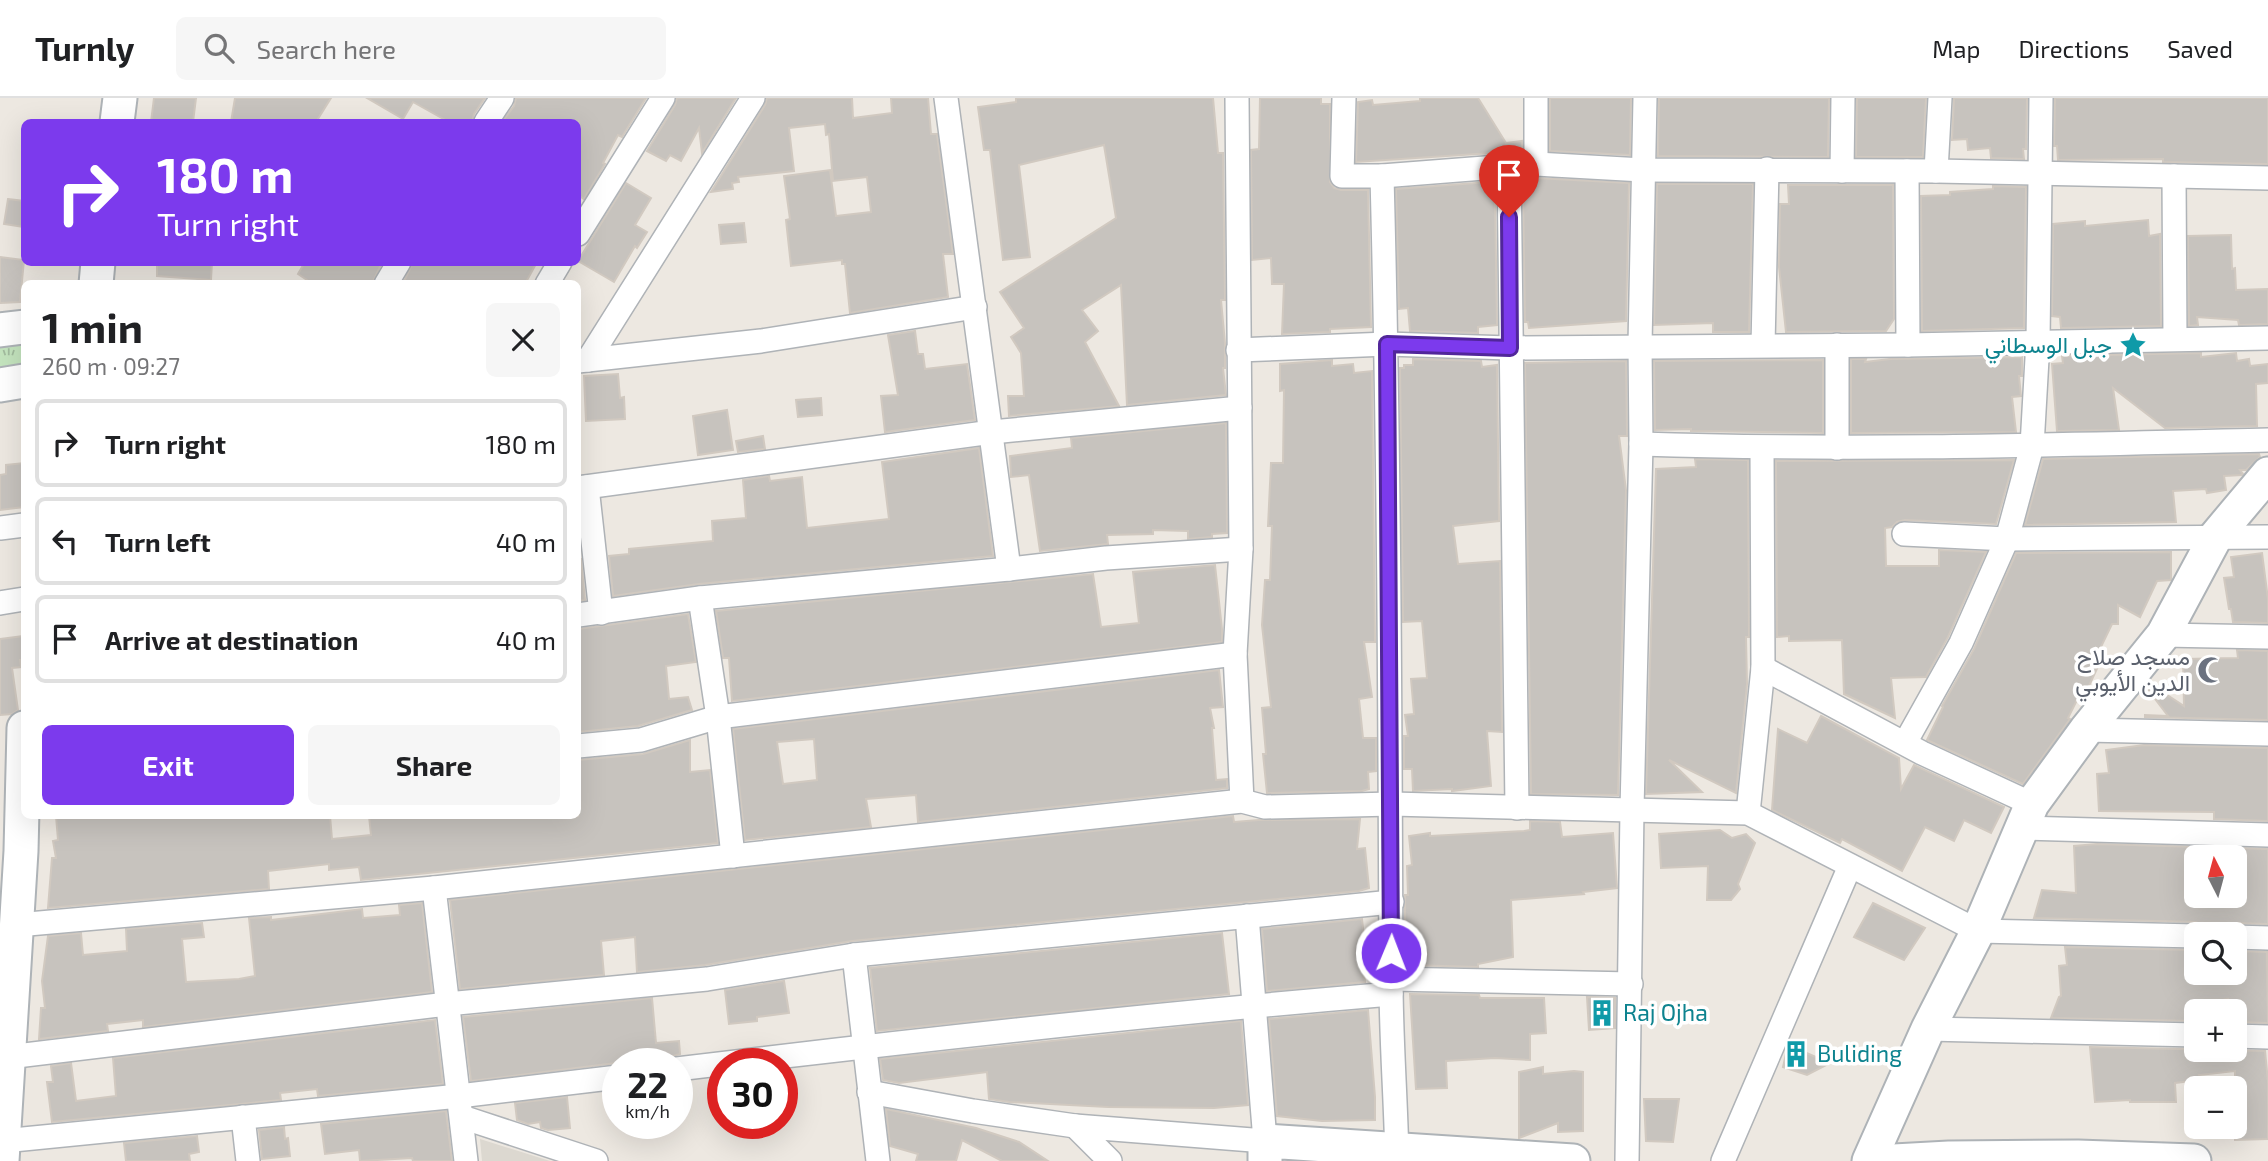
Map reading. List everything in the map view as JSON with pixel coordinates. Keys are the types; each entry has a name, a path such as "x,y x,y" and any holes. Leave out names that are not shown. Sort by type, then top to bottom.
{"street":[{"path":"117,119 120,98"},
{"path":"488,119 502,98"},
{"path":"581,229 663,98"},
{"path":"583,360 753,98"},
{"path":"946,98 1009,569"},
{"path":"1237,98 1241,549 1235,654 1242,801"},
{"path":"1344,98 1342,176 1382,176 1536,164 1643,170 1936,171 2268,178"},
{"path":"1536,98 1536,164"},
{"path":"1627,1161 1645,98"},
{"path":"1842,171 1843,98"},
{"path":"1936,171 1940,98"},
{"path":"1905,743 1961,643 2007,539 2032,446 2038,341 2041,98"},
{"path":"1509,165 1517,808"},
{"path":"1763,345 1767,169"},
{"path":"1907,172 1908,345"},
{"path":"1382,176 1387,344 1392,804 1391,986 1397,1155"},
{"path":"2174,176 2175,339"},
{"path":"583,360 761,341 975,307"},
{"path":"0,330 21,327"},
{"path":"1238,350 1387,344 1510,348 1908,345 2268,338"},
{"path":"1837,345 1837,448"},
{"path":"0,384 21,381"},
{"path":"601,612 582,488 992,432 1240,408"},
{"path":"1641,444 1837,448 2268,440"},
{"path":"1748,813 1763,668 1762,448"},
{"path":"1869,1161 1928,1029 1978,930 2026,816 2085,730 2163,635 2216,536 2268,474"},
{"path":"0,528 21,525"},
{"path":"1905,534 2007,539 2268,537"},
{"path":"581,615 700,598 1106,558 1241,549"},
{"path":"700,598 718,717 733,856"},
{"path":"0,603 21,600"},
{"path":"2163,635 2268,637"},
{"path":"581,746 641,740 718,717 1235,654"},
{"path":"1763,668 1905,743 2026,816 2268,835"},
{"path":"0,731 21,728"},
{"path":"2085,730 2268,734"},
{"path":"17,925 434,888 1242,801 1265,807 1392,804 1748,813 1978,930 2184,936"},
{"path":"22,819 2,1140 243,1117 460,1107 602,1080"},
{"path":"1723,1161 1850,866"},
{"path":"434,888 467,1161"},
{"path":"8,1058 447,1004 707,979 854,955 1392,902"},
{"path":"1247,916 1256,1005 1265,1151"},
{"path":"2247,937 2268,938"},
{"path":"854,955 878,1161"},
{"path":"693,1067 863,1045 1256,1005 1391,986 1630,984"},
{"path":"1928,1029 2184,1035"},
{"path":"2247,1037 2268,1037"},
{"path":"869,1091 974,1111 1265,1151 1573,1161"},
{"path":"460,1107 596,1161"},
{"path":"243,1117 248,1161"},
{"path":"1075,1126 1111,1161"},
{"path":"1894,1161 2194,1161"}],"shaded area":[{"path":"480,1139 550,1161 482,1161"}],"green space":[{"path":"21,342 21,366 0,369 0,344"}],"building":[{"path":"154,98 196,98 193,119 151,119"},
{"path":"235,98 331,98 318,119 232,119"},
{"path":"367,98 485,98 473,119 444,119 413,102 403,119"},
{"path":"516,98 646,98 622,137 618,135 603,163 605,164 584,199 581,197 581,119 504,119 514,106"},
{"path":"677,98 736,98 702,153 699,128 681,161 670,155 666,161 647,151"},
{"path":"767,98 852,98 853,118 892,113 891,98 928,98 931,134 937,134 953,254 943,254 948,297 850,313 845,264 842,264 842,260 791,266 786,220 790,219 784,176 830,170 836,216 871,212 867,177 833,181 829,134 826,135 825,124 789,128 794,171 738,177 739,182 732,183 733,189 711,192"},
{"path":"1016,98 1213,98 1218,153 1223,153 1225,300 1221,300 1226,395 1127,405 1121,285 1082,310 1098,331 1085,342 1119,406 1009,416 1008,396 1024,396 1021,353 1011,337 1024,328 1000,292 1116,218 1104,145 1019,165 1030,257 1003,260 990,150 984,150 978,107 1016,102"},
{"path":"1260,98 1321,98 1321,104 1330,104 1330,182 1334,188 1341,190 1368,190 1371,327 1282,334 1284,284 1272,284 1271,258 1252,260 1251,150 1259,149"},
{"path":"1420,98 1478,98 1506,143 1522,141 1522,151 1356,162 1358,102 1372,100 1373,105 1420,101"},
{"path":"1550,98 1631,98 1630,155 1550,151"},
{"path":"1659,98 1829,98 1828,157 1658,156"},
{"path":"1857,98 1926,98 1923,157 1856,157"},
{"path":"1954,98 2027,98 2024,159 1991,158 1990,148 1968,150 1967,139 1952,140"},
{"path":"2055,98 2268,98 2268,164 2163,162 2163,159 2058,160 2057,146 2054,146"},
{"path":"1525,179 1629,183 1626,321 1529,328 1528,322 1525,322 1523,194 1526,194"},
{"path":"1489,182 1491,198 1495,197 1497,325 1478,327 1478,333 1410,331 1408,308 1399,309 1396,189"},
{"path":"626,183 651,198 635,225 647,232 637,248 635,246 614,282 581,263 581,256"},
{"path":"1657,184 1753,184 1749,332 1713,332 1713,323 1654,325"},
{"path":"1788,185 1893,185 1894,319 1886,331 1786,332 1779,267 1780,204 1789,204"},
{"path":"1993,186 2026,187 2024,328 1922,331 1921,196 1950,195 1950,192 1993,189"},
{"path":"8,199 21,201 21,227 4,224"},
{"path":"2148,220 2149,236 2160,234 2161,326 2061,328 2060,317 2052,316 2053,224 2085,221 2085,226"},
{"path":"744,223 746,242 721,244 719,225"},
{"path":"2231,235 2236,290 2268,289 2268,324 2239,325 2238,320 2197,317 2198,325 2189,326 2188,236"},
{"path":"0,257 21,260 21,266 23,266 20,302 0,303"},
{"path":"157,266 212,266 211,280 157,276"},
{"path":"303,266 380,266 374,280 307,280 298,274"},
{"path":"411,266 535,266 527,280 405,280"},
{"path":"915,331 918,354 923,354 925,369 967,364 975,420 885,432 881,396 898,395 888,335"},
{"path":"2201,353 2201,357 2236,353 2237,361 2249,359 2250,366 2268,364 2268,383 2256,384 2257,426 2165,428 2113,388 2119,430 2057,431 2052,364 2063,363 2062,356"},
{"path":"2022,357 2022,376 2019,376 2021,396 2012,397 2016,432 1851,433 1851,359 1866,359 1865,362 1890,359"},
{"path":"1413,359 1481,361 1482,367 1497,365 1499,521 1453,526 1458,564 1500,561 1502,732 1487,731 1491,786 1452,791 1413,791 1412,769 1404,769 1404,736 1408,736 1405,715 1414,714 1411,679 1427,678 1422,621 1403,622 1400,368 1413,365"},
{"path":"1332,360 1332,366 1353,364 1354,373 1372,371 1375,642 1364,642 1372,697 1359,699 1363,738 1376,738 1376,771 1368,772 1369,789 1362,791 1267,793 1262,708 1271,707 1262,625 1265,580 1270,580 1272,526 1268,526 1271,463 1283,463 1284,390 1280,391 1280,364"},
{"path":"1823,360 1823,433 1655,430 1654,361"},
{"path":"1626,361 1627,436 1619,436 1626,490 1618,795 1531,794 1525,363"},
{"path":"618,374 620,398 624,397 625,419 586,421 584,376"},
{"path":"821,398 822,415 798,417 796,400"},
{"path":"727,410 733,450 698,455 693,416"},
{"path":"1226,423 1227,533 1188,539 1188,531 1153,530 1153,534 1107,535 1108,544 1040,551 1029,475 1011,477 1010,456 1072,448 1071,438"},
{"path":"763,436 765,449 738,452 736,441"},
{"path":"979,448 993,556 699,584 613,596 609,556 629,554 629,549 713,541 712,521 746,518 743,480 769,476 770,481 802,477 807,528 889,519 882,462"},
{"path":"2259,454 2260,457 2246,470 2240,470 2242,475 2224,476 2226,490 2207,493 2206,489 2173,491 2176,522 2025,525 2043,459"},
{"path":"1695,459 1748,460 1749,637 1746,637 1747,684 1736,793 1669,760 1702,792 1646,794 1656,469 1696,467"},
{"path":"2014,460 1996,524 1905,520 1885,528 1886,566 1939,566 1939,550 1986,552 1948,637 1926,677 1891,678 1895,718 1844,694 1842,640 1789,641 1789,636 1777,637 1776,461"},
{"path":"21,463 21,507 0,510 0,475 6,474 6,465"},
{"path":"2171,552 2171,580 2157,581 2140,617 2118,605 2118,624 2112,624 2098,653 2103,656 2088,688 2084,686 2068,718 2070,719 2023,784 1927,740 1942,706 1974,649 2016,553"},
{"path":"2262,553 2268,623 2233,622 2224,578 2234,577 2231,557"},
{"path":"581,559 585,600 581,601"},
{"path":"1215,565 1222,642 732,701 729,658 723,658 716,611 1093,574 1101,627 1139,623 1133,572"},
{"path":"688,614 696,662 666,666 669,699 688,697 692,710 638,726 581,732 581,629"},
{"path":"21,636 21,667 12,668 18,710 12,714 0,715 0,639"},
{"path":"2237,650 2268,651 2268,720 2145,717 2168,716 2146,687 2149,683 2184,706 2183,659 2238,658"},
{"path":"1219,670 1223,707 1210,708 1214,728 1216,780 1227,779 1227,788 918,822 916,795 866,799 871,827 745,840 733,729","holes":["814,739 817,780 783,784 777,742"]},
{"path":"1821,716 1899,758 1901,789 1914,765 2004,807 1991,833 1964,820 1954,841 1925,827 1902,871 1842,839 1840,843 1772,810 1778,729 1807,743"},
{"path":"690,740 690,772 710,770 718,843 361,880 359,867 329,870 329,864 268,871 269,889 48,908 52,858 56,858 53,841 58,840 56,819 330,819 332,839 371,835 369,819 581,819 581,760 643,754"},
{"path":"2144,745 2268,748 2268,821 2214,819 2214,812 2099,811 2097,774 2109,773 2106,750"},
{"path":"1233,816 1234,822 1360,819 1357,849 1365,848 1369,888 852,941 705,965 637,972 635,937 601,941 604,975 460,989 450,900"},
{"path":"1530,821 1560,822 1562,837 1613,833 1617,888 1583,892 1584,894 1511,900 1513,957 1478,964 1478,967 1408,965 1405,895 1408,895 1407,866 1412,865 1409,836 1524,831 1530,830"},
{"path":"1720,830 1732,838 1746,834 1755,843 1738,884 1740,889 1731,900 1707,900 1708,866 1661,868 1659,834"},
{"path":"2097,844 2184,847 2184,908 2247,908 2247,848 2268,849 2268,924 2034,918 2042,890 2076,893 2074,846"},
{"path":"422,903 432,992 143,1027 143,1020 107,1024 108,1031 39,1039 41,1008 45,1008 42,981 48,936 81,933 83,955 127,951 126,929 202,923 204,937 182,939 186,982 239,979 255,976 249,918 271,917 271,920 362,909 363,918 400,915 399,905"},
{"path":"1873,903 1925,928 1904,960 1854,937"},
{"path":"1362,919 1365,946 1361,947 1365,982 1267,991 1262,929"},
{"path":"1222,933 1229,994 877,1031 870,968"},
{"path":"2065,947 2184,950 2184,985 2247,985 2247,951 2267,952 2268,1023 2247,1022 2247,999 2184,999 2184,1021 2051,1018 2061,996 2059,966 2067,965"},
{"path":"784,981 789,1013 729,1024 725,990"},
{"path":"1410,994 1544,998 1546,1033 1530,1034 1530,1060 1495,1058 1446,1061 1447,1088 1416,1089"},
{"name":"Raj Ojha","path":"1587,997 1615,998 1615,1028 1589,1030"},
{"path":"652,998 656,1043 679,1041 680,1048 602,1048 602,1065 471,1081 463,1017"},
{"path":"1368,1010 1375,1120 1322,1121 1277,1116 1269,1019"},
{"path":"435,1020 443,1084 318,1096 317,1089 280,1093 281,1100 52,1122 47,1082 53,1082 51,1066 71,1063 76,1101 116,1096 113,1058"},
{"path":"1241,1021 1248,1105 1214,1108 1108,1107 1009,1102 989,1099 987,1072 899,1083 883,1080 880,1059"},
{"name":"Buliding","path":"1788,1045 1830,1063 1807,1075 1783,1067"},
{"path":"2090,1047 2184,1049 2184,1062 2247,1062 2247,1051 2265,1051 2268,1139 2235,1140 2247,1139 2247,1076 2235,1076 2235,1071 2184,1076 2184,1082 2175,1083 2176,1102 2095,1102"},
{"path":"1543,1067 1543,1074 1583,1072 1583,1131 1558,1132 1558,1123 1519,1138 1519,1072"},
{"path":"567,1097 570,1128 548,1130 541,1128 540,1122 528,1124 517,1120 515,1103"},
{"path":"1644,1099 1679,1099 1673,1142 1646,1141"},
{"path":"886,1109 976,1128 1019,1142 1048,1161 1002,1161 962,1140 956,1161 916,1161 918,1154 890,1146"},
{"path":"446,1111 452,1161 413,1161 412,1158 360,1161 359,1150 325,1154 321,1124"},
{"path":"284,1127 290,1156 262,1159 259,1130"},
{"path":"197,1136 199,1152 189,1154 190,1161 126,1161 124,1143"}],"place":[{"name":"جبل الوسطاني","path":"2133,345"},
{"name":"مسجد صلاح الدين الأيوبي","path":"2211,670"},
{"name":"Raj Ojha","path":"1602,1013"},
{"name":"Buliding","path":"1796,1054"}],"route":[{"path":"1391,953 1387,344 1510,348 1509,217"}]}
